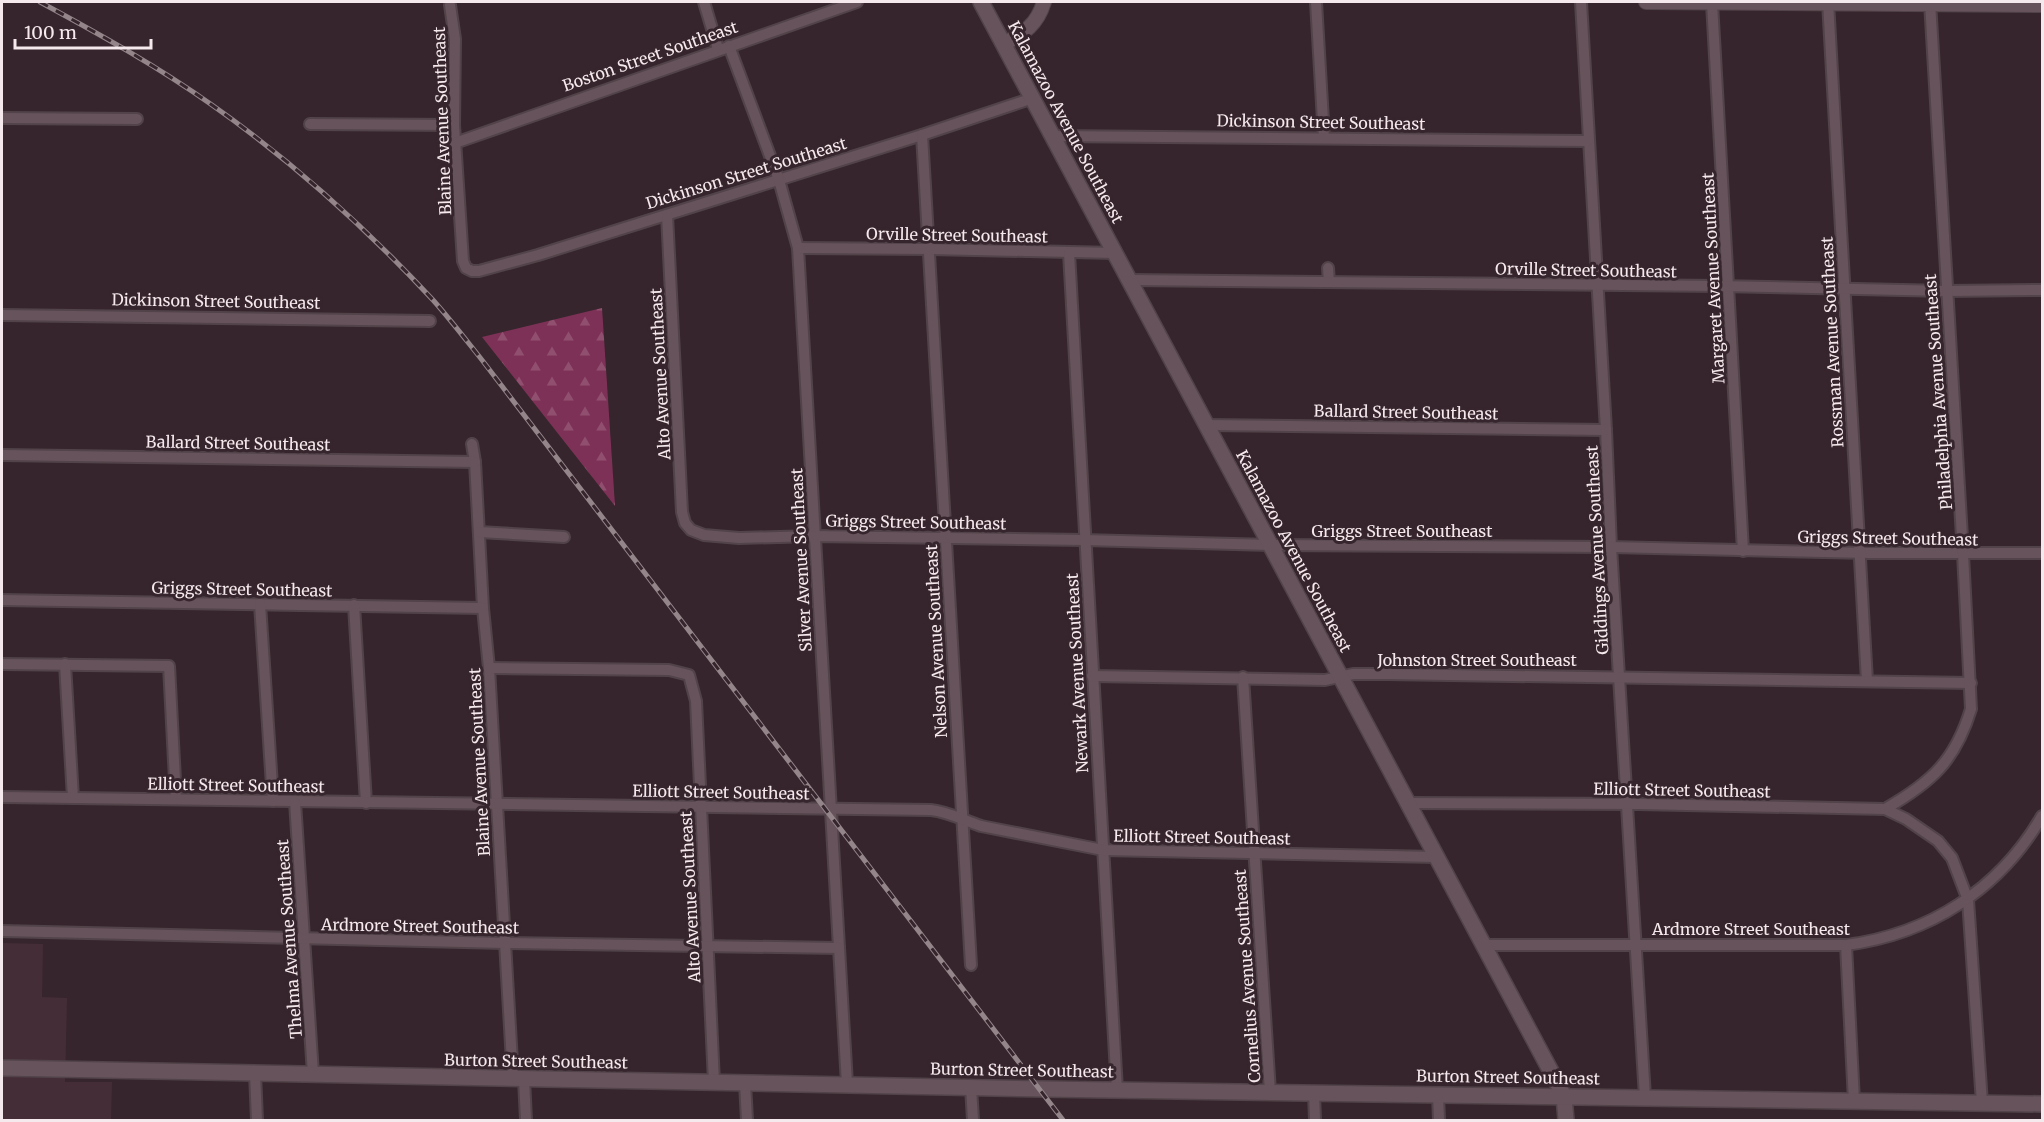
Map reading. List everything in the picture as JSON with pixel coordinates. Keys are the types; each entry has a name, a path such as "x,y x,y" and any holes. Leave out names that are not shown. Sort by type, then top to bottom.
{"main road":[{"name":"Kalamazoo Avenue Southeast","path":"981,2 1564,1096 1566,1120"},
{"name":"Burton Street Southeast","path":"2,1068 1117,1090 2043,1104"}],"street":[{"name":"Silver Avenue Southeast","path":"704,2 779,180 798,248 848,1084"},
{"name":"Boston Street Southeast","path":"455,143 723,47 857,2"},
{"path":"1004,44 1025,32 1039,16 1044,2"},
{"path":"1316,2 1324,138"},
{"name":"Giddings Avenue Southeast","path":"1581,2 1626,804 1645,1097"},
{"path":"1646,2 2042,4 2043,15"},
{"name":"Margaret Avenue Southeast","path":"1712,3 1743,551"},
{"name":"Rossman Avenue Southeast","path":"1828,3 1867,681"},
{"name":"Philadelphia Avenue Southeast","path":"1886,809 1902,800 1942,767 1953,753 1964,732 1971,709 1930,3"},
{"name":"Blaine Avenue Southeast","path":"450,5 455,48 454,125 463,261 469,270"},
{"name":"Dickinson Street Southeast","path":"469,270 480,271 668,214 1033,98"},
{"path":"2,118 136,119"},
{"path":"310,124 454,125"},
{"name":"Nelson Avenue Southeast","path":"922,135 971,965"},
{"name":"Dickinson Street Southeast","path":"1053,136 1588,141"},
{"name":"Alto Avenue Southeast","path":"668,214 682,513 685,523 691,530"},
{"name":"Orville Street Southeast","path":"798,248 1115,253"},
{"name":"Newark Avenue Southeast","path":"1069,253 1117,1090"},
{"path":"1328,268 1329,282"},
{"name":"Orville Street Southeast","path":"1130,280 1728,286 1947,291 2043,290"},
{"name":"Dickinson Street Southeast","path":"2,315 430,321"},
{"name":"Ballard Street Southeast","path":"1206,425 1606,430"},
{"name":"Blaine Avenue Southeast","path":"472,444 489,668 505,943 519,1079 526,1120"},
{"name":"Ballard Street Southeast","path":"2,454 475,462"},
{"name":"Griggs Street Southeast","path":"691,530 704,535 739,538 814,536 1271,545 1611,547 1859,553 2043,554"},
{"path":"479,532 564,537"},
{"name":"Griggs Street Southeast","path":"2,600 483,608"},
{"path":"260,604 273,801"},
{"path":"354,605 366,803"},
{"path":"2,664 169,666 176,799"},
{"path":"65,664 73,798"},
{"name":"Alto Avenue Southeast","path":"489,668 669,670 689,675 696,701 699,808 709,946 714,1082"},
{"name":"Johnston Street Southeast","path":"1092,676 1325,680 1353,674 1386,674 1971,683"},
{"name":"Cornelius Avenue Southeast","path":"1243,678 1270,1092"},
{"name":"Elliott Street Southeast","path":"2,797 931,810 948,812 962,820 981,826 1103,850 1436,857"},
{"name":"Thelma Avenue Southeast","path":"295,802 312,1074"},
{"name":"Elliott Street Southeast","path":"1407,803 1886,809"},
{"path":"1886,809 1906,819 1938,841 1952,858 1968,900 1982,1103"},
{"name":"Ardmore Street Southeast","path":"1484,945 1846,945 1885,938 1908,930 1968,900 1994,878 2025,844 2043,816"},
{"name":"Ardmore Street Southeast","path":"2,931 839,948"},
{"path":"1846,945 1854,1101"},
{"path":"255,1073 257,1120"},
{"path":"745,1083 747,1120"},
{"path":"971,1087 973,1120"},
{"path":"1314,1093 1315,1120"},
{"path":"1438,1095 1439,1120"}],"shaded area":[{"path":"2,943 43,944 42,997 67,998 65,1082 112,1082 111,1120 2,1120"}],"green space":[{"path":"602,308 615,506 482,337"}],"railway":[{"path":"40,2 149,64 242,127 299,172 355,221 433,300 482,360 1063,1120"}]}
